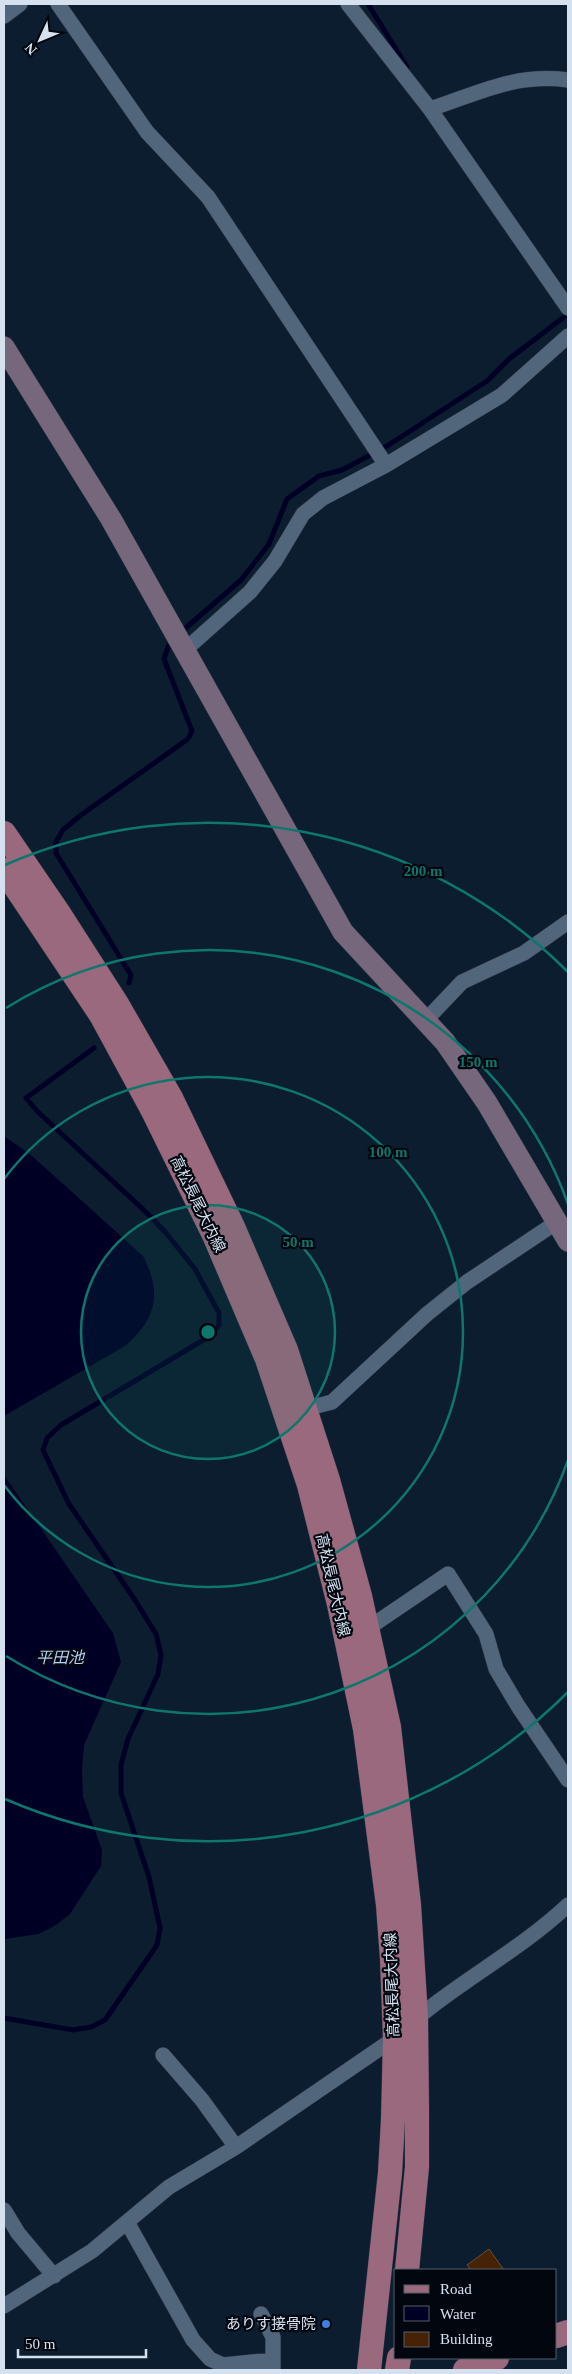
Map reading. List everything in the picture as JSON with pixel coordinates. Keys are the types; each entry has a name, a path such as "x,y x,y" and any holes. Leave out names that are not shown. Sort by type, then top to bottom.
{"main road":[{"name":"高松長尾大内線","path":"4,833 117,1004 171,1098 233,1228 286,1350 328,1480 367,1629 389,1727 409,1905 416,2017 417,2168 406,2269"},
{"name":"高松長尾大内線","path":"4,870 100,1015 152,1109 215,1237 267,1359 309,1485 339,1604 366,1729 388,1905 392,1958 395,2038 390,2173 369,2370"},
{"path":"465,2370 494,2359"}],"street":[{"path":"4,16 20,4"},
{"path":"58,4 147,132 208,197 386,465"},
{"path":"348,4 435,107 568,308"},
{"path":"435,107 514,80 549,77 568,80"},
{"path":"185,650 250,592 275,561 303,514 323,498 386,465 502,395 568,336"},
{"path":"4,347 111,519 343,932 445,1042 487,1103 564,1229 467,1282 427,1314 332,1402 305,1409"},
{"path":"426,1021 462,982 524,953 568,922"},
{"path":"367,1629 448,1574 486,1634 496,1669 518,1706 568,1780"},
{"path":"4,2306 92,2251 169,2187 236,2147 395,2038 416,2017 504,1957 568,1905"},
{"path":"163,2055 202,2100 236,2147"},
{"path":"4,2210 18,2233 54,2276"},
{"path":"127,2222 193,2340 210,2359 223,2365 272,2365 273,2337 261,2314"}],"water":[{"path":"4,1136 32,1156 143,1256 153,1281 154,1293 150,1315 144,1326 125,1346 4,1416"},
{"name":"平田池","path":"4,1475 113,1633 121,1662 84,1745 82,1768 83,1797 102,1850 101,1866 70,1914 56,1925 39,1934 4,1939"}],"building":[{"path":"489,2249 503,2269 470,2269 467,2265"}],"waterway":[{"path":"368,4 407,67"},
{"path":"180,633 241,580 269,544 287,499 319,476 342,470 387,446 487,381 509,359 568,314"},
{"path":"129,983 131,975 56,853 56,842 63,830 81,815 188,739 192,731 164,659 168,647 174,640"},
{"path":"4,2018 73,2030 91,2027 105,2020 157,1945 160,1928 149,1877 121,1793 121,1765 128,1739 158,1674 161,1655 156,1634 69,1504 43,1450 47,1438 61,1425 210,1336 219,1325 219,1313 195,1269 166,1233 37,1111 26,1098 94,1048"}],"place":[{"name":"ありす接骨院","path":"326,2324"}]}
